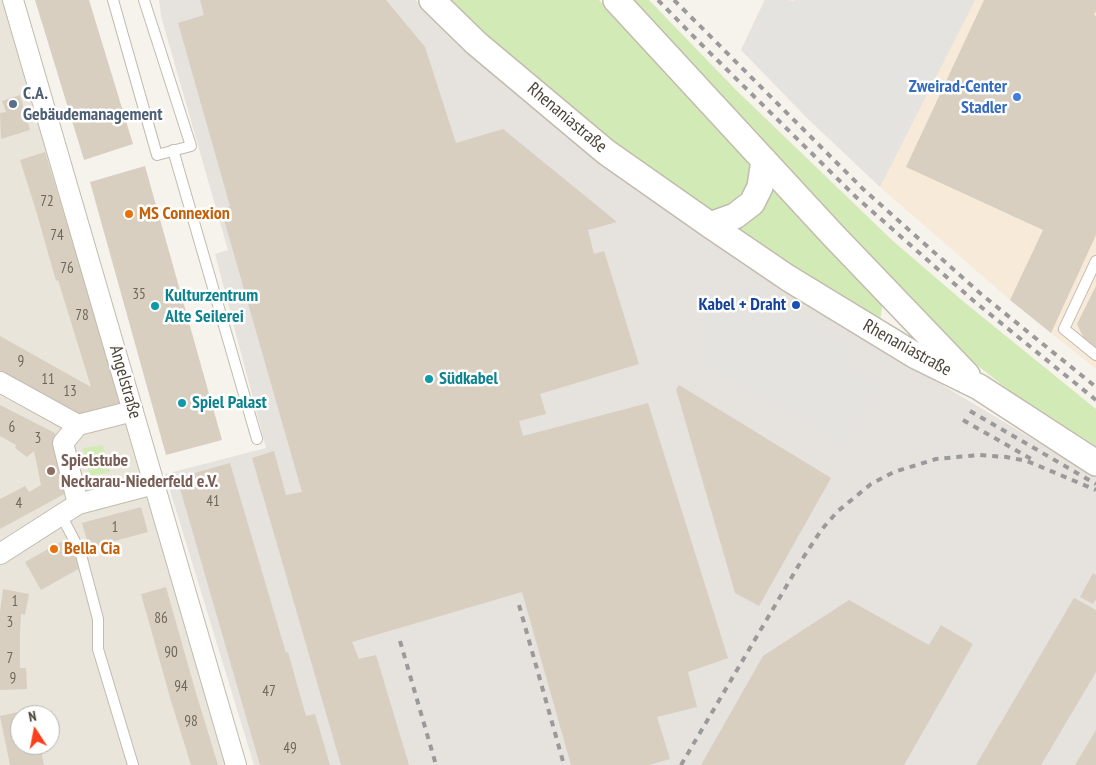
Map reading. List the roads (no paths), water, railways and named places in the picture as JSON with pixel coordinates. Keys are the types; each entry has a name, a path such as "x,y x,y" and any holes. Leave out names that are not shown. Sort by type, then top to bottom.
{"street":[{"name":"Angelstraße","path":"13,0 236,765"},
{"name":"Rhenaniastraße","path":"432,0 476,43 606,152 710,225 788,278 923,347 979,387 1096,463"},
{"name":"Rhenaniastraße","path":"616,0 832,234 923,347"},
{"path":"710,225 735,216 752,203 760,187 764,160"},
{"path":"0,382 78,425"},
{"path":"70,509 63,444 78,425 134,411"},
{"path":"0,554 70,509 154,484"}],"lane":[{"path":"113,0 156,155 191,146 144,0"},
{"path":"173,150 257,439"},
{"path":"1096,261 1064,329 1096,355"},
{"path":"70,509 98,618 98,649 133,765"}],"railway":[{"path":"658,0 856,197 975,302 1096,400"},
{"path":"674,0 863,189 981,294 1096,387"},
{"path":"970,411 1096,484"},
{"path":"963,420 1033,460"},
{"path":"681,765 822,529 838,511 871,484 894,472 936,459 979,455 1027,461 1096,490"},
{"path":"519,605 564,765"},
{"path":"400,641 436,765"}],"place":[{"name":"Zweirad-Center Stadler","path":"1017,97"},
{"name":"C.A. Gebäudemanagement","path":"13,104"},
{"name":"MS Connexion","path":"129,214"},
{"name":"Kabel + Draht","path":"796,305"},
{"name":"Kulturzentrum Alte Seilerei","path":"155,306"},
{"name":"Südkabel","path":"429,379"},
{"name":"Spiel Palast","path":"182,403"},
{"name":"Spielstube Neckarau-Niederfeld e.V.","path":"51,471"},
{"name":"Bella Cia","path":"54,549"}]}
